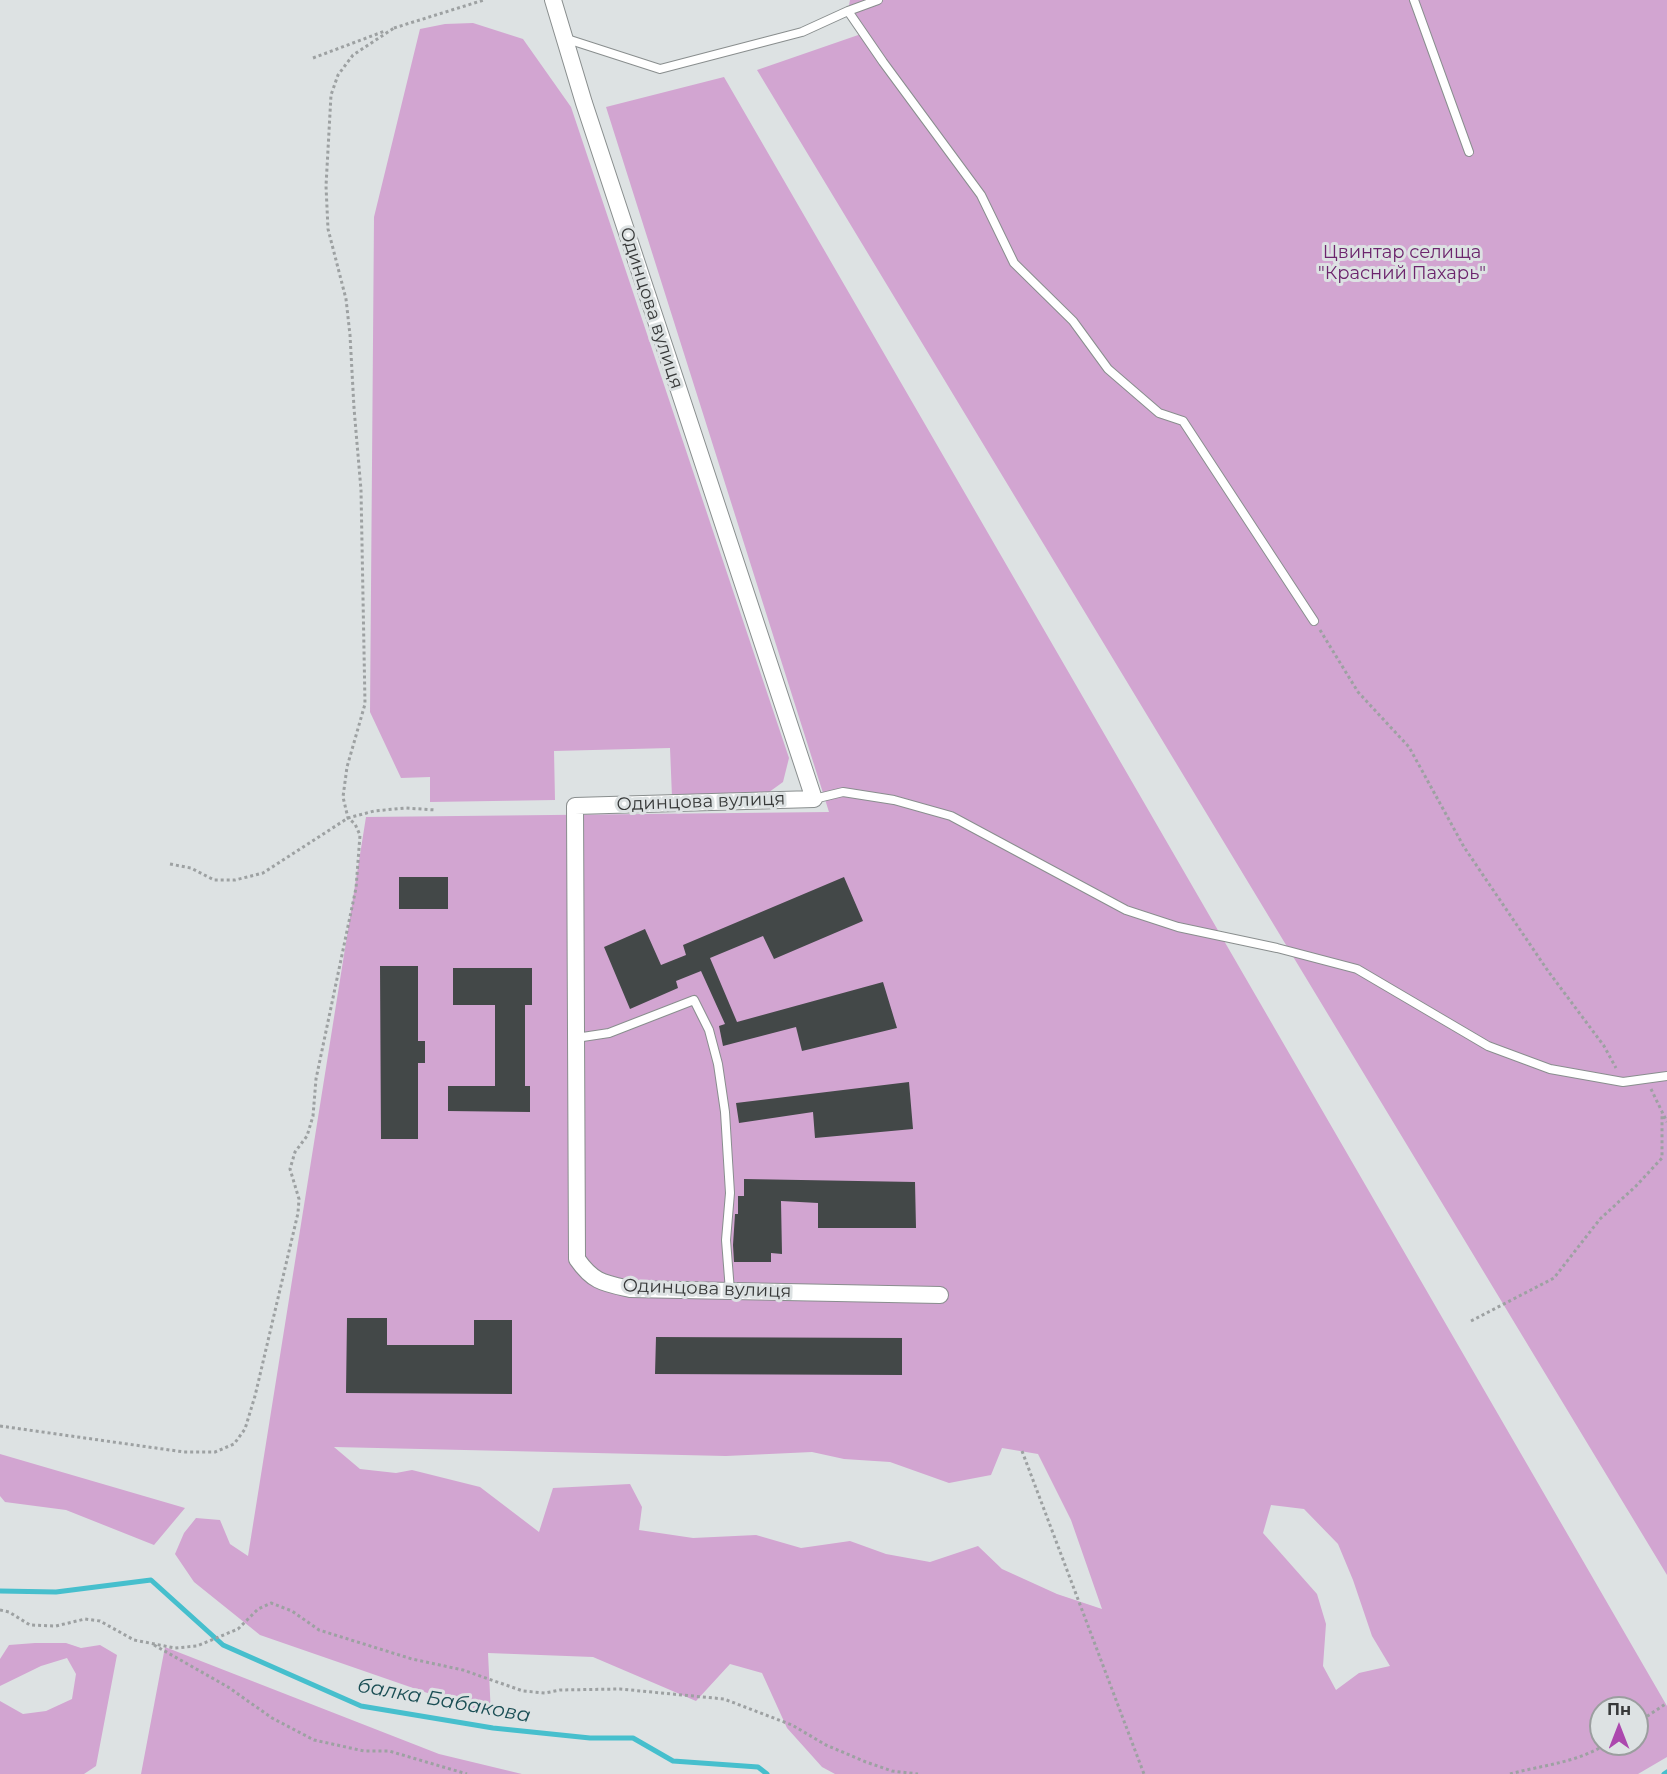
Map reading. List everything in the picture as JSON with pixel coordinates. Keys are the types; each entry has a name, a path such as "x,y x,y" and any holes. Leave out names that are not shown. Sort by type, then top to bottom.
{"street":[{"name":"Одинцова вулиця","path":"553,0 584,103 814,799 575,806 577,1259 588,1274 606,1284 630,1289 940,1294"}],"lane":[{"path":"564,38 660,69 802,32 878,0"},
{"path":"1414,0 1469,152"},
{"path":"848,11 981,195 1014,263 1073,321 1108,369 1159,413 1183,421 1314,621"},
{"path":"814,799 843,792 894,800 951,816 1126,910 1178,927 1277,948 1357,969 1488,1047 1550,1069 1623,1082 1667,1076"},
{"path":"576,1038 609,1034 694,1000 709,1030 718,1064 725,1112 730,1193 726,1240 730,1291"}],"path":[{"path":"313,58 394,28 484,0"},
{"path":"0,1426 184,1452 215,1452 234,1444 245,1429 255,1396 298,1213 299,1200 290,1168 295,1152 307,1136 313,1116 316,1079 356,888 360,835 355,824 348,818 343,797 347,767 364,704 361,490 346,299 328,229 326,186 331,95 338,75 353,56 394,28"},
{"path":"1314,621 1358,692 1409,747 1464,847 1548,971 1604,1046 1623,1082"},
{"path":"170,864 191,868 214,880 235,880 263,873 348,818 374,811 405,808 436,810"},
{"path":"1647,1079 1667,1122"},
{"path":"1471,1321 1554,1278 1600,1219 1662,1158 1662,1113"},
{"path":"1022,1451 1144,1774"},
{"path":"0,1610 9,1612 30,1625 56,1626 85,1619 100,1621 134,1640 175,1648 197,1646 238,1629 258,1609 271,1603 292,1611 319,1630 412,1659 463,1670 524,1691 545,1693 560,1690 620,1689 723,1699 792,1725 826,1745 866,1762 892,1771 918,1774"},
{"path":"152,1644 228,1687 272,1718 314,1740 364,1750 389,1751 467,1774"},
{"path":"1649,1715 1667,1703"},
{"path":"1510,1774 1558,1764 1589,1753"}],"green space":[{"name":"Цвинтар селища \"Красний Пахарь\"","path":"850,0 1667,0 1667,1575 757,70 864,33 848,11"},
{"path":"473,23 523,39 571,107 789,758 783,782 765,795 672,797 670,748 554,751 555,800 430,802 430,777 401,778 370,712 374,217 420,29 445,24"},
{"path":"724,77 1667,1706 1667,1757 1638,1774 835,1774 822,1767 787,1728 762,1673 730,1664 696,1701 593,1657 488,1653 491,1715 260,1635 194,1582 175,1554 184,1533 196,1518 220,1520 230,1544 248,1556 366,817 829,812 606,107","holes":["334,1447 726,1456 812,1452 844,1459 890,1462 949,1483 991,1475 1002,1448 1038,1454 1071,1520 1102,1609 1057,1594 1002,1569 978,1546 930,1562 886,1554 850,1541 801,1548 756,1535 693,1538 639,1530 642,1507 630,1484 553,1488 539,1532 480,1487 412,1470 396,1473 360,1469","1271,1505 1304,1509 1338,1544 1372,1636 1390,1666 1359,1673 1336,1690 1323,1666 1326,1624 1317,1594 1263,1533"]},
{"path":"0,1454 185,1508 154,1545 66,1510 5,1502 0,1496"},
{"path":"66,1643 81,1648 100,1645 117,1655 96,1766 84,1774 0,1774 0,1701 23,1714 46,1711 72,1699 76,1674 67,1658 41,1666 0,1686 0,1659 9,1645"},
{"path":"165,1647 439,1754 522,1774 141,1774"}],"building":[{"path":"399,877 448,877 448,909 399,909"},
{"path":"844,877 863,921 774,959 763,936 710,958 737,1022 883,982 897,1028 802,1051 796,1027 723,1046 719,1026 725,1024 701,971 676,981 678,988 630,1009 604,947 645,929 661,965 686,955 683,945"},
{"path":"380,966 418,966 418,1041 425,1041 425,1063 418,1063 418,1139 381,1139"},
{"path":"453,968 532,968 532,1005 525,1005 525,1086 530,1086 530,1112 448,1111 448,1086 495,1086 495,1005 453,1005"},
{"path":"909,1082 913,1129 815,1138 813,1112 739,1123 736,1103"},
{"path":"744,1179 915,1182 916,1228 818,1228 818,1203 781,1201 782,1254 771,1253 771,1262 734,1262 735,1214 738,1214 738,1196 744,1196"},
{"path":"347,1318 387,1318 387,1345 474,1345 474,1320 512,1320 512,1394 346,1393"},
{"path":"656,1337 902,1338 902,1375 655,1374"}],"waterway":[{"name":"балка Бабакова","path":"0,1591 56,1592 151,1580 223,1645 361,1706 493,1728 590,1738 633,1738 673,1761 758,1767 767,1774"}]}
